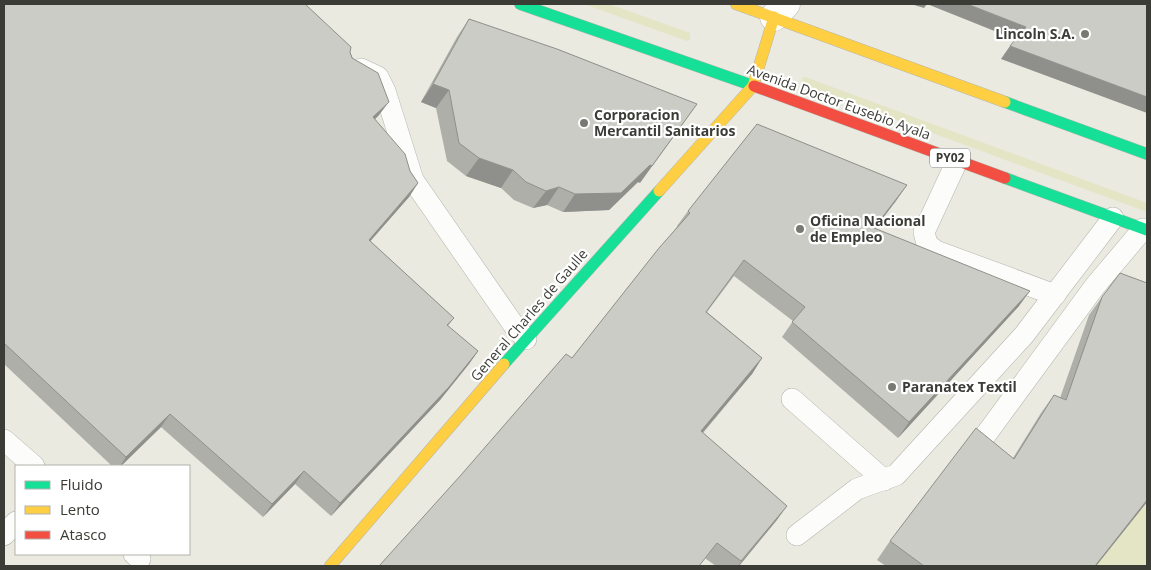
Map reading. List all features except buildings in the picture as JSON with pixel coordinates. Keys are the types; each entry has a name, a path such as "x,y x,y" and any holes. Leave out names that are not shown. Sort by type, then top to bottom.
{"main road":[{"name":"Avenida Doctor Eusebio Ayala","path":"520,4 753,86 1145,229"},
{"path":"736,4 780,10 1147,154"},
{"path":"753,86 780,10"},
{"name":"General Charles de Gaulle","path":"330,566 526,339 753,86"}],"lane":[{"path":"353,64 378,77 385,91 414,180 515,327 526,339"},
{"path":"958,161 924,232 927,244 936,251 1055,295"},
{"path":"797,534 857,489 896,475 1024,335 1114,218"},
{"path":"979,444 1095,286 1145,229"},
{"path":"792,399 884,480"},
{"path":"4,440 33,465"},
{"path":"4,535 15,523"}],"green space":[{"path":"584,4 609,4 690,33 690,40 687,41"},
{"path":"805,77 1147,203 1147,212 802,85 802,78"},
{"path":"1147,490 1147,566 1087,566"}],"traffic: fast":[{"path":"520,4 754,86"},
{"path":"1005,102 1147,154"},
{"path":"1005,178 1147,230"},
{"path":"504,364 659,191"}],"traffic: slow":[{"path":"736,4 1005,102"},
{"path":"659,191 753,86 774,17"},
{"path":"330,566 504,364"}],"traffic: jam":[{"path":"754,86 1005,178"}],"place":[{"name":"Lincoln S.A.","path":"1085,34"},
{"name":"Corporacion Mercantil Sanitarios","path":"584,123"},
{"name":"Oficina Nacional de Empleo","path":"800,229"},
{"name":"Paranatex Textil","path":"892,387"}]}
